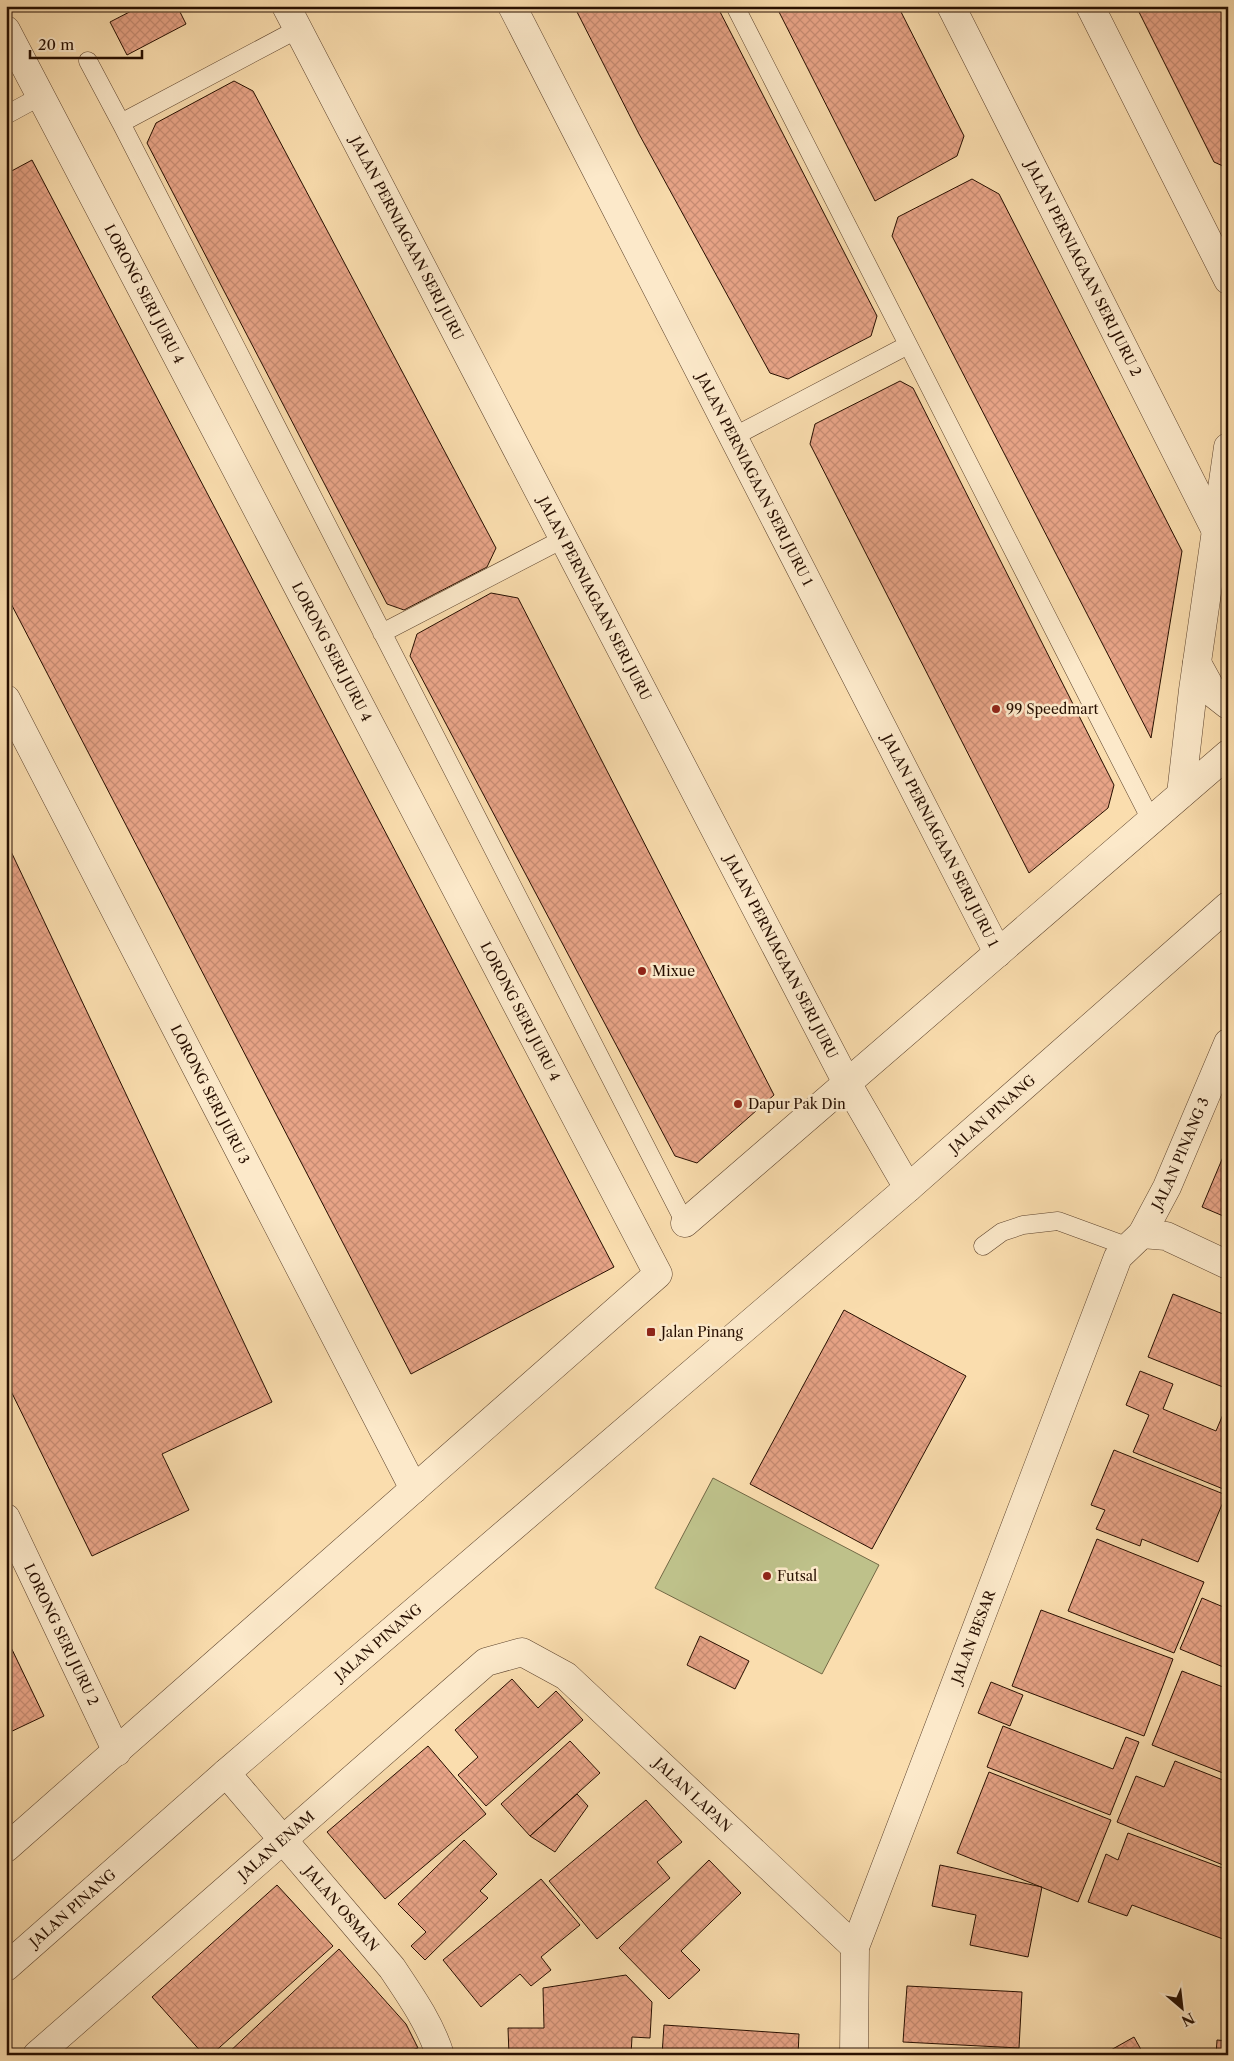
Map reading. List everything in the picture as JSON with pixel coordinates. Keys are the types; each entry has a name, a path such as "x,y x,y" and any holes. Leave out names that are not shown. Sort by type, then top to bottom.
{"street":[{"name":"JALAN PERNIAGAAN SERI JURU 1","path":"512,6 998,953"},
{"name":"JALAN PERNIAGAAN SERI JURU 2","path":"951,6 1216,530"},
{"path":"1090,6 1228,280"},
{"name":"JALAN PERNIAGAAN SERI JURU","path":"292,18 847,1083 908,1188"},
{"name":"LORONG SERI JURU 4","path":"6,30 658,1274 414,1489"},
{"path":"1181,794 1228,446"},
{"path":"1198,664 1214,694 1228,705"},
{"name":"LORONG SERI JURU 3","path":"6,699 414,1489"},
{"path":"685,1223 1228,754"},
{"name":"JALAN PINANG","path":"6,1967 226,1773 908,1188 1228,906"},
{"name":"JALAN PINANG 3","path":"1136,1241 1167,1187 1228,1043"},
{"path":"1136,1241 1166,1236 1228,1265"},
{"name":"JALAN BESAR","path":"854,2055 855,1947 1118,1257 1136,1241"},
{"path":"6,1848 414,1489"},
{"name":"LORONG SERI JURU 2","path":"6,1518 117,1752"},
{"name":"JALAN LAPAN","path":"522,1652 566,1676 855,1947"},
{"name":"JALAN ENAM","path":"36,2055 486,1662 522,1652"},
{"name":"JALAN OSMAN","path":"226,1773 392,1968 415,2002 436,2042 440,2055"}],"lane":[{"path":"734,6 1151,820"},
{"path":"121,123 292,18"},
{"path":"88,61 685,1223"},
{"path":"6,115 41,96"},
{"path":"733,437 908,345"},
{"path":"382,633 563,539"},
{"path":"983,1246 1002,1232 1023,1225 1058,1221 1136,1241"}],"green space":[{"name":"Futsal","path":"713,1478 879,1565 822,1674 655,1588"}],"building":[{"path":"141,6 177,6 186,24 127,55 110,22"},
{"path":"574,6 717,6 877,316 871,336 788,379 770,373 639,134"},
{"path":"776,6 898,6 964,136 957,156 875,201"},
{"path":"1136,6 1228,6 1228,163 1223,166 1214,162"},
{"path":"234,81 253,91 496,548 487,567 404,610 387,604 147,143 156,123"},
{"path":"32,160 614,1267 411,1374 6,594 6,174"},
{"path":"972,179 999,194 1182,551 1151,738 892,236 898,217"},
{"path":"900,381 913,388 1114,785 1108,808 1029,873 810,444 815,424"},
{"path":"491,593 518,598 774,1095 697,1163 675,1156 410,656 417,634"},
{"path":"6,841 272,1402 162,1454 189,1510 92,1556 6,1381"},
{"path":"1228,1145 1228,1218 1202,1207"},
{"path":"1173,1294 1228,1316 1228,1389 1148,1357"},
{"path":"844,1310 966,1376 872,1549 750,1484"},
{"path":"1140,1371 1173,1384 1163,1409 1216,1431 1224,1412 1228,1414 1228,1491 1133,1452 1149,1415 1126,1405"},
{"path":"1114,1450 1226,1495 1198,1562 1142,1539 1140,1546 1096,1529 1105,1510 1091,1505"},
{"path":"1097,1539 1204,1582 1174,1653 1068,1611"},
{"path":"1202,1598 1228,1609 1228,1669 1180,1649"},
{"path":"1041,1610 1173,1659 1144,1736 1012,1686"},
{"path":"700,1636 749,1661 735,1689 687,1665"},
{"path":"6,1637 44,1716 6,1734"},
{"path":"1182,1671 1228,1689 1228,1775 1152,1745"},
{"path":"512,1679 538,1708 556,1691 583,1720 486,1806 458,1775 478,1757 455,1730"},
{"path":"991,1682 1023,1695 1010,1726 978,1713"},
{"path":"1003,1726 1113,1769 1126,1737 1139,1742 1110,1815 987,1767"},
{"path":"570,1741 600,1773 530,1836 501,1804"},
{"path":"428,1746 486,1814 385,1899 327,1832"},
{"path":"1175,1761 1228,1782 1228,1867 1117,1822 1136,1776 1164,1787"},
{"path":"989,1772 1111,1820 1078,1902 957,1853"},
{"path":"577,1794 588,1806 555,1852 530,1836"},
{"path":"646,1800 682,1842 657,1862 670,1878 597,1939 549,1881"},
{"path":"1128,1833 1228,1870 1228,1926 1223,1939 1132,1905 1127,1916 1088,1902 1106,1854 1118,1860"},
{"path":"464,1840 497,1874 480,1891 488,1898 425,1960 411,1946 426,1932 398,1904"},
{"path":"709,1860 741,1893 681,1951 700,1970 669,1999 619,1948"},
{"path":"940,1865 1042,1887 1028,1957 970,1945 976,1915 932,1906"},
{"path":"541,1879 580,1925 541,1957 551,1970 531,1986 520,1974 481,2007 443,1960"},
{"path":"277,1885 333,1946 211,2055 204,2055 152,1997"},
{"path":"339,1949 406,2024 418,2048 394,2055 226,2055"},
{"path":"626,1975 652,2002 650,2038 632,2037 631,2055 509,2055 508,2028 544,2028 543,1988"},
{"path":"907,1986 1022,1992 1019,2048 903,2042"},
{"path":"664,2025 799,2034 798,2055 662,2055"},
{"path":"1134,2037 1144,2055 1102,2055"},
{"path":"1217,2040 1228,2041 1228,2055 1216,2055"}],"place":[{"name":"99 Speedmart","path":"996,709"},
{"name":"Mixue","path":"642,971"},
{"name":"Dapur Pak Din","path":"738,1104"},
{"name":"Jalan Pinang","path":"651,1332"},
{"name":"Futsal","path":"767,1576"}]}
